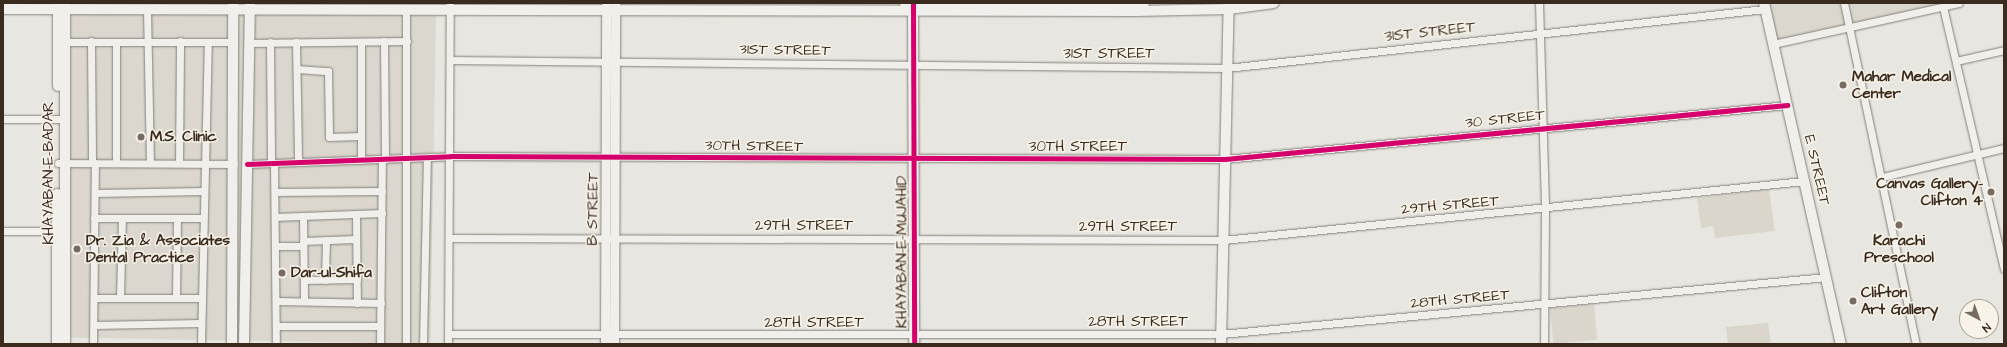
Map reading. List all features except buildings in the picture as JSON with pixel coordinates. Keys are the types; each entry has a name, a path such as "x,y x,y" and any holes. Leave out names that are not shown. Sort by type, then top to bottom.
{"main road":[{"path":"904,3 912,6 986,3 1144,3"},
{"path":"3,9 61,6 149,7 233,5 379,6 406,10 450,6 1229,6 1274,3"},
{"path":"232,344 234,164 233,5"},
{"name":"KHAYABAN-E-BADAR","path":"61,6 61,163 65,344"},
{"path":"244,344 248,42 250,6"},
{"name":"KHAYABAN-E-MUJAHID","path":"912,6 914,340"},
{"path":"1221,339 1229,6"},
{"name":"E STREET","path":"1765,6 1841,344"},
{"name":"KHAYABAN-E-BADAR","path":"57,344 56,231 61,163"}],"street":[{"path":"1540,3 1545,210 1543,304 1544,344"},
{"path":"1844,3 1882,177 1916,344"},
{"path":"1773,44 1959,3"},
{"path":"448,344 451,156 450,6"},
{"name":"31ST STREET","path":"450,60 610,60 912,66 1227,68 1765,6"},
{"path":"149,7 150,163"},
{"name":"B STREET","path":"610,7 610,340"},
{"path":"1943,7 2002,247 2004,269"},
{"path":"406,10 408,158 406,344"},
{"path":"91,41 95,193 93,344"},
{"path":"179,163 180,41"},
{"path":"380,344 382,191 384,159 384,41"},
{"path":"248,42 407,41"},
{"path":"62,42 234,42"},
{"path":"116,42 116,163"},
{"path":"201,344 208,42"},
{"path":"270,42 275,192 277,301 276,344"},
{"path":"296,42 298,161"},
{"path":"361,42 361,160"},
{"path":"1956,61 2004,50"},
{"path":"297,69 328,71 330,137 361,136"},
{"name":"30 STREET","path":"1225,159 1542,127 1787,105"},
{"path":"3,119 61,119"},
{"path":"1882,177 2004,148"},
{"name":"30TH STREET","path":"247,164 451,156 914,160 1225,159"},
{"path":"423,344 427,158"},
{"path":"61,163 234,164"},
{"name":"29TH STREET","path":"449,238 1223,240 1545,210 1804,181"},
{"path":"95,193 204,191"},
{"path":"275,192 382,191"},
{"path":"275,217 382,213"},
{"path":"356,214 357,303"},
{"path":"303,216 304,301"},
{"path":"94,218 203,218"},
{"path":"120,298 122,218"},
{"path":"176,298 177,218"},
{"path":"3,232 56,231"},
{"path":"276,246 326,240 356,239"},
{"path":"325,280 326,240"},
{"name":"28TH STREET","path":"448,334 610,340 1221,339 1543,304 1826,277"},
{"path":"304,280 356,279"},
{"path":"94,298 202,298"},
{"path":"277,301 381,303"},
{"path":"94,325 202,323"},
{"path":"276,326 380,326"}],"shaded area":[{"path":"1764,3 1958,3 1773,44"},
{"path":"71,7 436,13 430,344 65,338"},
{"path":"1769,189 1775,231 1715,238 1713,226 1701,228 1697,198"},
{"path":"1594,304 1597,340 1553,344 1550,308"},
{"path":"1768,323 1771,344 1728,344 1726,327"}],"cycle path":[{"path":"913,3 914,344"},
{"path":"247,164 451,156 1225,159 1787,105"}],"place":[{"name":"Mahar Medical Center","path":"1843,85"},
{"name":"M.S. Clinic","path":"141,137"},
{"name":"Canvas Gallery- Clifton 4","path":"1991,192"},
{"name":"Karachi Preschool","path":"1899,225"},
{"name":"Dr. Zia & Associates Dental Practice","path":"77,249"},
{"name":"Dar-ul-Shifa","path":"282,273"},
{"name":"Clifton Art Gallery","path":"1853,301"}]}
